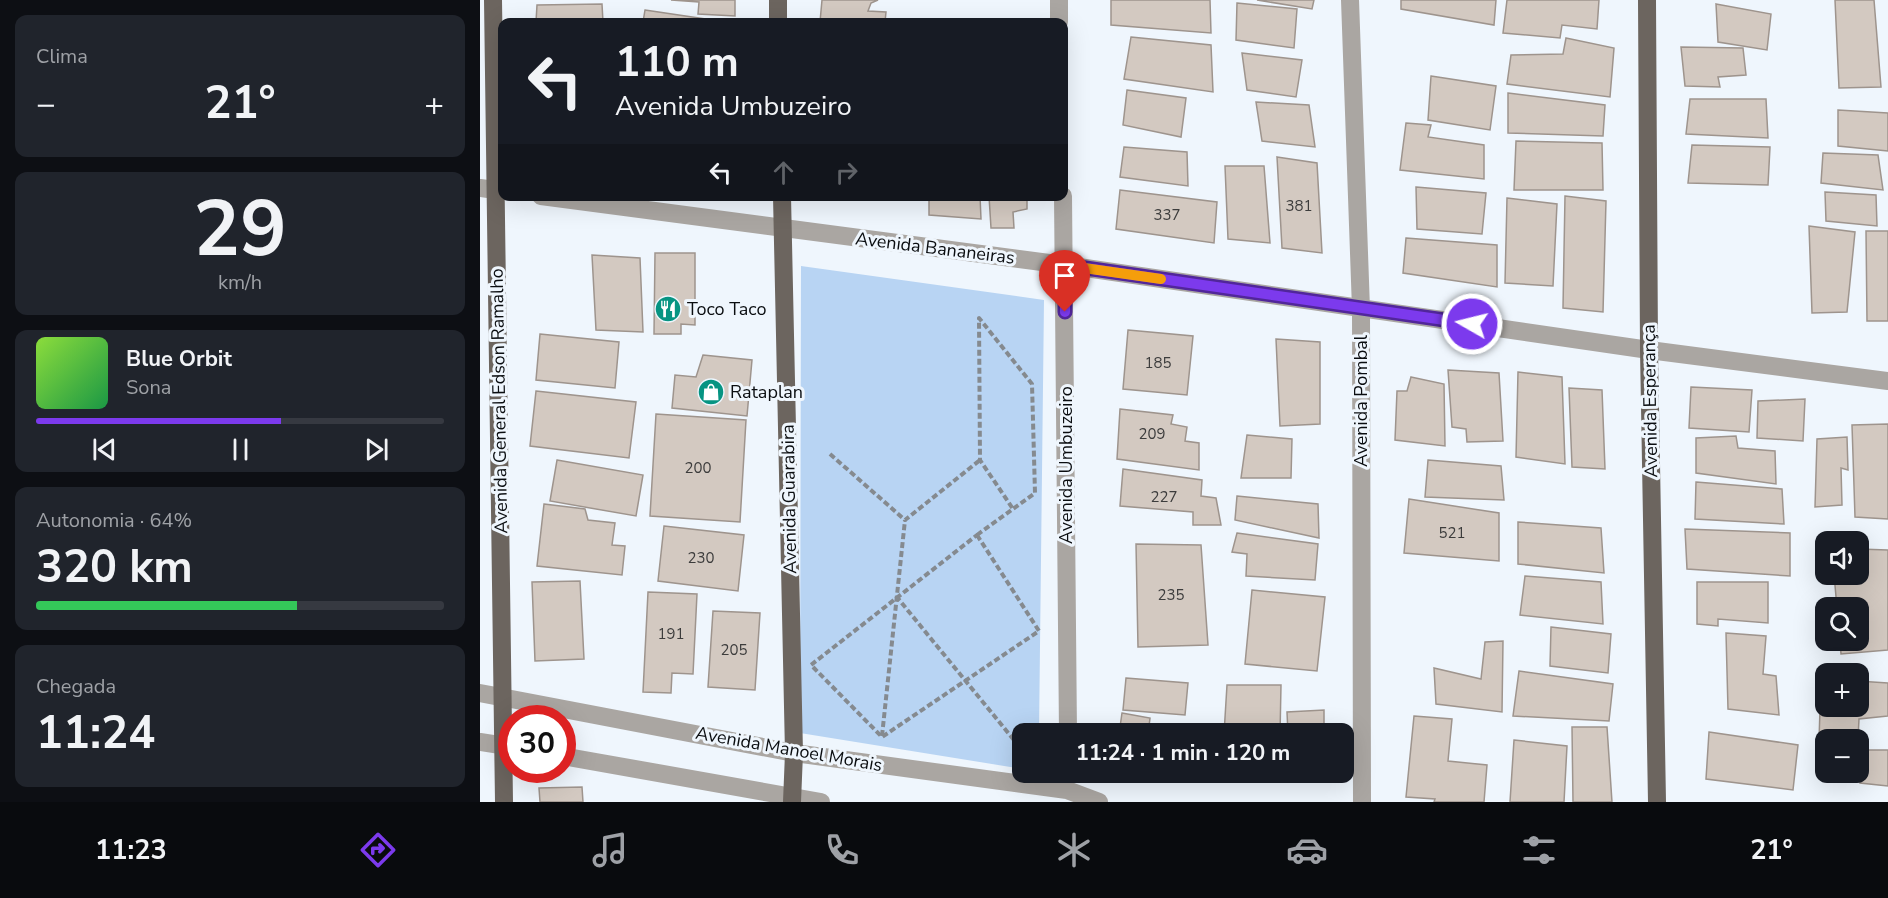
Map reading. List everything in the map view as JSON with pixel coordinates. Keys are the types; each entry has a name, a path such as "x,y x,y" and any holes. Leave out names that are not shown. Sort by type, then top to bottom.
{"main road":[{"name":"Avenida General Edson Ramalho","path":"494,0 487,32 493,190 502,705"},
{"path":"778,0 778,18"},
{"name":"Avenida Esperança","path":"1647,0 1648,350 1657,802"},
{"name":"Avenida Guarabira","path":"782,201 794,753 792,800"},
{"name":"Avenida General Edson Ramalho","path":"504,802 505,783"}],"street":[{"path":"1059,0 1059,18"},
{"name":"Avenida Pombal","path":"1350,0 1361,309 1362,802"},
{"name":"Avenida Bananeiras","path":"577,201 783,230 1065,265 1648,350 1888,381"},
{"name":"Avenida Umbuzeiro","path":"1064,201 1068,723"},
{"name":"Avenida Manoel Morais","path":"480,693 794,753 1067,788 1099,802"},
{"path":"480,742 498,745"},
{"path":"576,759 792,800 821,802"}],"path":[{"path":"882,736 811,665 896,596 1035,493 1032,384 979,318 980,460 1013,509"},
{"path":"830,454 905,520"},
{"path":"882,736 905,520 980,460"},
{"path":"882,736 1039,631 978,535"},
{"path":"896,596 1012,738"}],"shaded area":[{"path":"801,266 1044,300 1039,723 1012,723 1012,767 800,733"}],"building":[{"path":"671,0 735,0 735,16 698,14 699,2"},
{"path":"822,0 878,0 871,3 868,11 886,12 885,18 820,18"},
{"path":"1111,0 1210,0 1211,33 1111,25"},
{"path":"1257,0 1314,0 1312,9"},
{"path":"1401,0 1496,0 1494,25 1401,9"},
{"path":"1507,0 1599,0 1597,29 1562,25 1560,38 1503,33"},
{"path":"1835,0 1874,0 1881,87 1839,88"},
{"path":"1237,3 1297,9 1294,48 1236,40"},
{"path":"602,4 603,18 536,18 537,5"},
{"path":"1716,4 1771,14 1767,50 1718,42"},
{"path":"645,10 699,18 644,18"},
{"path":"1131,37 1211,45 1213,92 1124,79"},
{"path":"1566,38 1614,48 1610,97 1507,84 1511,55 1563,54"},
{"path":"1681,47 1743,48 1746,75 1718,77 1720,87 1685,86"},
{"path":"1242,53 1302,60 1296,97 1247,90"},
{"path":"1431,76 1496,86 1490,130 1428,120"},
{"path":"1127,90 1186,98 1181,137 1123,125"},
{"path":"1508,93 1605,105 1603,136 1508,133"},
{"path":"1690,99 1766,99 1768,138 1686,134"},
{"path":"1256,102 1309,105 1315,147 1262,141"},
{"path":"1838,110 1888,113 1888,151 1838,146"},
{"path":"1406,123 1431,125 1428,137 1484,145 1484,179 1400,170"},
{"path":"1516,141 1602,143 1603,190 1514,190"},
{"path":"1692,145 1770,147 1768,185 1688,183"},
{"path":"1124,147 1187,152 1188,186 1120,177"},
{"path":"1823,153 1878,155 1883,190 1821,183"},
{"path":"1277,157 1317,163 1322,253 1282,248"},
{"path":"1225,166 1264,166 1270,243 1228,239"},
{"path":"1416,187 1486,193 1482,234 1417,229"},
{"path":"1120,190 1217,202 1214,243 1116,229"},
{"path":"1825,192 1876,195 1877,226 1826,221"},
{"path":"1565,196 1606,201 1603,312 1563,308"},
{"path":"1507,198 1557,204 1553,286 1505,283"},
{"path":"929,201 980,201 981,219 929,215"},
{"path":"989,201 1027,201 1027,209 1013,212 1014,228 991,228"},
{"path":"1809,226 1855,232 1847,312 1812,313"},
{"path":"1866,231 1888,231 1888,321 1867,321"},
{"path":"1406,238 1497,245 1497,287 1403,273"},
{"path":"655,253 695,253 695,325 681,324 681,334 654,334"},
{"path":"592,255 640,258 643,332 596,330"},
{"path":"1128,330 1193,336 1187,395 1123,389"},
{"path":"540,334 619,342 615,388 536,380"},
{"path":"1276,339 1320,342 1320,424 1280,426"},
{"name":"Rataplan","path":"703,355 752,360 747,416 672,408 675,375 696,377"},
{"path":"1448,370 1499,373 1503,441 1467,442 1466,429 1452,427"},
{"path":"1518,372 1562,377 1565,464 1516,457"},
{"path":"1411,377 1444,384 1445,446 1395,440 1397,391 1407,391"},
{"path":"1691,387 1752,390 1749,432 1689,428"},
{"path":"1569,388 1602,390 1605,469 1572,467"},
{"path":"536,391 636,402 629,458 530,446"},
{"path":"1805,399 1803,441 1757,438 1758,401"},
{"path":"1120,409 1173,415 1171,424 1187,427 1185,441 1199,443 1199,470 1117,459"},
{"path":"656,414 746,420 740,522 650,516"},
{"path":"1888,424 1888,519 1855,517 1852,425"},
{"path":"1247,435 1292,439 1291,478 1241,478"},
{"path":"1736,436 1738,448 1775,451 1776,484 1696,473 1696,438"},
{"path":"1847,437 1848,470 1841,468 1842,505 1815,507 1817,439"},
{"path":"557,460 643,475 636,516 550,501"},
{"path":"1428,460 1501,466 1504,500 1425,497"},
{"path":"1123,469 1202,480 1201,496 1216,498 1221,525 1193,525 1193,512 1120,506"},
{"path":"1696,482 1782,489 1784,524 1695,519"},
{"path":"1237,496 1318,504 1319,538 1235,520"},
{"path":"1409,499 1499,513 1499,561 1404,553"},
{"path":"544,504 585,509 588,520 615,523 612,545 625,546 622,575 537,566"},
{"path":"1518,522 1601,528 1604,573 1518,564"},
{"path":"664,526 744,535 738,591 658,581"},
{"path":"1685,529 1790,533 1790,576 1687,569"},
{"path":"1237,533 1318,544 1315,580 1246,576 1247,554 1232,552"},
{"path":"1136,544 1201,545 1208,645 1138,647"},
{"path":"1869,549 1888,550 1888,650 1841,654 1841,651 1869,651 1869,597 1836,597 1835,585 1869,585"},
{"path":"1525,576 1601,582 1603,624 1520,615"},
{"path":"580,581 584,659 535,661 532,582"},
{"path":"1697,582 1768,582 1768,623 1718,619 1718,626 1697,624"},
{"path":"1252,590 1325,597 1317,671 1245,664"},
{"path":"648,592 697,594 693,674 672,673 671,693 643,692"},
{"path":"713,611 760,613 755,690 708,687"},
{"path":"1551,627 1611,634 1608,673 1550,666"},
{"path":"1726,633 1766,636 1763,674 1776,676 1779,715 1728,709"},
{"path":"1503,641 1502,712 1436,704 1434,668 1481,679 1485,642"},
{"path":"1519,671 1613,684 1609,721 1513,716"},
{"path":"1126,678 1188,683 1185,715 1123,710"},
{"path":"1869,682 1888,683 1888,716 1859,719 1858,729 1819,729 1820,717 1869,717"},
{"path":"1227,685 1281,685 1280,723 1225,723"},
{"path":"1324,710 1324,723 1288,723 1287,712"},
{"path":"1122,713 1150,718 1149,723 1121,723"},
{"path":"1414,716 1452,719 1448,761 1487,765 1484,802 1434,802 1435,799 1406,797"},
{"path":"1572,727 1607,727 1612,802 1573,802"},
{"path":"1709,732 1798,745 1793,790 1706,779"},
{"path":"1514,740 1567,746 1564,802 1510,802"},
{"path":"1869,750 1888,750 1888,786 1860,783 1869,783"},
{"path":"582,787 583,802 540,802 539,788"}],"slow traffic":[{"path":"1070,266 1161,279"}],"place":[{"name":"Toco Taco","path":"668,309"},
{"name":"Rataplan","path":"711,392"}],"route":[{"path":"1065,312 1065,265 1472,324"}]}
